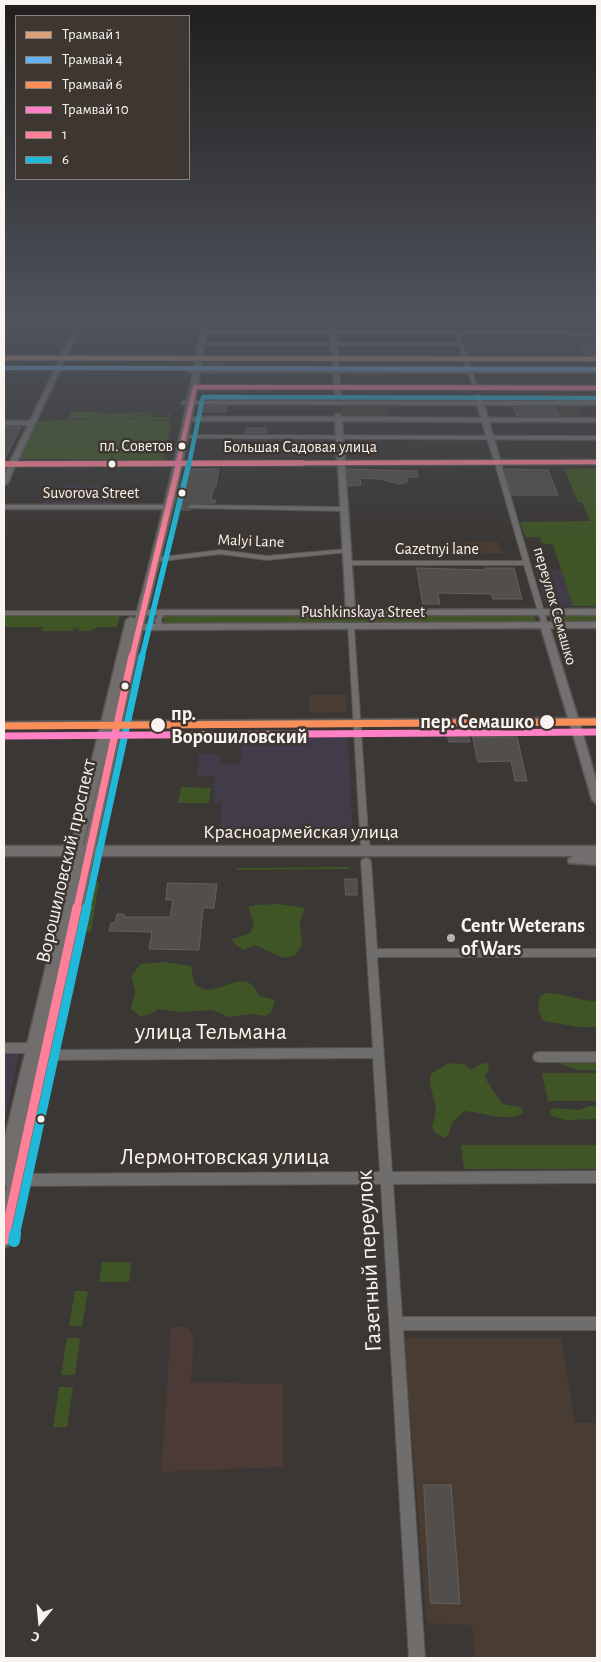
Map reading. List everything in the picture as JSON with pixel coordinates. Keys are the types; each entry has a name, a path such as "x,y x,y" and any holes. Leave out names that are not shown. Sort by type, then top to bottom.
{"main road":[{"name":"Ворошиловский проспект","path":"137,613 169,507 175,463 189,394"},
{"name":"Ворошиловский проспект","path":"175,463 184,437 188,419 187,403 192,394"},
{"name":"Ворошиловский проспект","path":"4,1239 8,1178 39,1052 133,628 169,507"},
{"path":"357,722 597,721"},
{"name":"Красноармейская улица","path":"366,857 597,851"},
{"name":"Красноармейская улица","path":"4,852 82,855 597,860"},
{"name":"Красноармейская улица","path":"4,860 82,855"}],"street":[{"path":"4,483 46,394"},
{"path":"338,394 350,613"},
{"name":"переулок Семашко","path":"477,394 597,800"},
{"path":"187,403 597,403"},
{"path":"188,419 597,420"},
{"path":"4,423 32,423"},
{"path":"184,437 597,438"},
{"name":"Большая Садовая улица","path":"4,463 597,461"},
{"name":"Suvorova Street","path":"4,506 169,507"},
{"path":"191,507 344,509"},
{"name":"Malyi Lane","path":"154,560 220,552 271,558 346,551"},
{"name":"Gazetnyi lane","path":"347,564 527,563"},
{"name":"Pushkinskaya Street","path":"137,613 597,612"},
{"path":"4,613 137,613"},
{"path":"160,628 158,624 161,614"},
{"name":"Pushkinskaya Street","path":"133,628 597,625"},
{"name":"Газетный переулок","path":"351,627 417,1658"},
{"path":"4,725 357,722"},
{"path":"372,953 597,953"},
{"name":"улица Тельмана","path":"4,1048 39,1052 378,1053"},
{"path":"538,1057 597,1057"},
{"name":"Лермонтовская улица","path":"8,1178 597,1177"},
{"path":"395,1324 597,1323"}],"shaded area":[{"path":"571,394 572,402 537,402 535,396"},
{"path":"399,405 400,409 388,409 389,417 343,416 342,406"},
{"path":"557,406 579,406 585,418 563,418"},
{"path":"65,485 118,486 113,504 43,504 49,490 64,490"},
{"path":"463,542 498,542 500,550 507,553 456,553 452,549 462,547 461,544"},
{"path":"535,570 561,570 573,606 546,606"},
{"path":"309,695 346,695 347,712 309,712"},
{"path":"243,735 348,735 353,838 219,838 222,803 213,803 214,776 197,776 199,754 220,754 220,765 240,764"},
{"path":"4,1054 19,1054 4,1125"},
{"path":"171,1327 188,1327 194,1339 191,1382 283,1384 283,1467 161,1472"},
{"path":"404,1338 561,1338 575,1423 597,1423 597,1658 475,1658 472,1625 427,1623"}],"green space":[{"path":"71,412 101,412 100,414 148,412 131,418 119,419 135,419 150,412 151,417 168,417 169,413 172,413 168,420 135,420 172,421 163,460 18,459 37,421 97,418 68,419"},
{"path":"597,468 597,606 573,606 553,545 542,543 540,537 525,537 520,522 590,521 582,502 578,502 564,469"},
{"path":"120,614 117,627 97,627 91,631 78,631 80,627 76,629 73,627 73,631 42,631 43,627 4,627 4,615"},
{"path":"534,615 536,623 163,625 164,616"},
{"path":"549,615 597,615 597,622 551,622"},
{"path":"181,787 211,788 209,803 178,803"},
{"path":"349,867 349,869 237,870 237,868"},
{"path":"92,882 99,882 91,932 83,932"},
{"path":"278,904 305,908 300,922 302,946 295,955 283,958 255,945 243,950 234,943 232,939 251,933 254,922 248,907"},
{"path":"163,962 191,966 194,983 202,989 211,990 238,982 246,982 253,986 259,996 273,999 275,1002 271,1013 265,1016 252,1014 229,1017 212,1010 179,1012 159,1009 148,1015 140,1016 131,1009 135,992 132,976 141,964"},
{"path":"546,993 597,1001 597,1027 579,1027 544,1021 539,1012 539,1006 540,996"},
{"path":"597,1060 597,1070 578,1070 559,1063 565,1061"},
{"path":"488,1063 489,1068 485,1076 502,1104 520,1107 524,1113 518,1116 502,1117 464,1111 452,1123 448,1136 444,1138 434,1132 432,1125 436,1111 430,1080 431,1074 447,1064 466,1065 470,1070 481,1064"},
{"path":"542,1073 597,1073 597,1101 548,1101"},
{"path":"588,1106 597,1106 597,1119 566,1120 551,1116 550,1111 554,1108 580,1110"},
{"path":"461,1145 597,1145 597,1169 464,1169"},
{"path":"102,1262 131,1262 129,1282 99,1282"},
{"path":"75,1291 88,1291 82,1326 69,1326"},
{"path":"67,1338 80,1338 75,1375 61,1375"},
{"path":"59,1387 73,1387 67,1427 53,1427"}],"building":[{"path":"199,406 226,406 226,412 198,412"},
{"path":"514,407 555,407 560,416 517,416"},
{"path":"4,427 21,427 4,460"},
{"path":"247,428 267,428 266,433 246,433"},
{"path":"186,469 219,469 211,500 216,500 215,503 191,503 186,507 191,510 177,510"},
{"path":"347,469 417,471 418,477 406,477 407,482 399,484 380,479 360,478 361,485 348,486"},
{"path":"505,469 548,470 558,495 512,495"},
{"path":"417,568 485,570 485,568 514,568 522,599 493,599 491,594 438,593 440,604 423,604"},
{"path":"448,735 468,735 470,742 449,742"},
{"path":"473,737 517,737 527,781 515,781 511,761 478,762"},
{"path":"345,879 357,879 357,895 346,895"},
{"path":"168,883 217,884 214,908 203,908 199,950 149,949 152,932 109,931 111,923 115,923 117,914 124,914 124,917 170,917 173,900 166,900"},
{"path":"424,1485 451,1485 460,1604 431,1603"}],"tunnel":[{"path":"178,507 191,507"}],"tram line":[{"name":"6","path":"4,726 597,722"},
{"name":"10","path":"4,736 597,732"}],"transit line":[{"name":"1","path":"4,1239 138,628 169,507 194,394"},
{"name":"6","path":"14,1241 148,630 179,509 203,397 597,398"},
{"name":"1","path":"4,464 597,462"}],"place":[{"name":"пл. Советов","path":"182,446"},
{"name":"пер. Семашко","path":"547,722"},
{"name":"пр. Ворошиловский","path":"158,725"},
{"name":"Centr Weterans of Wars","path":"451,938"}]}
